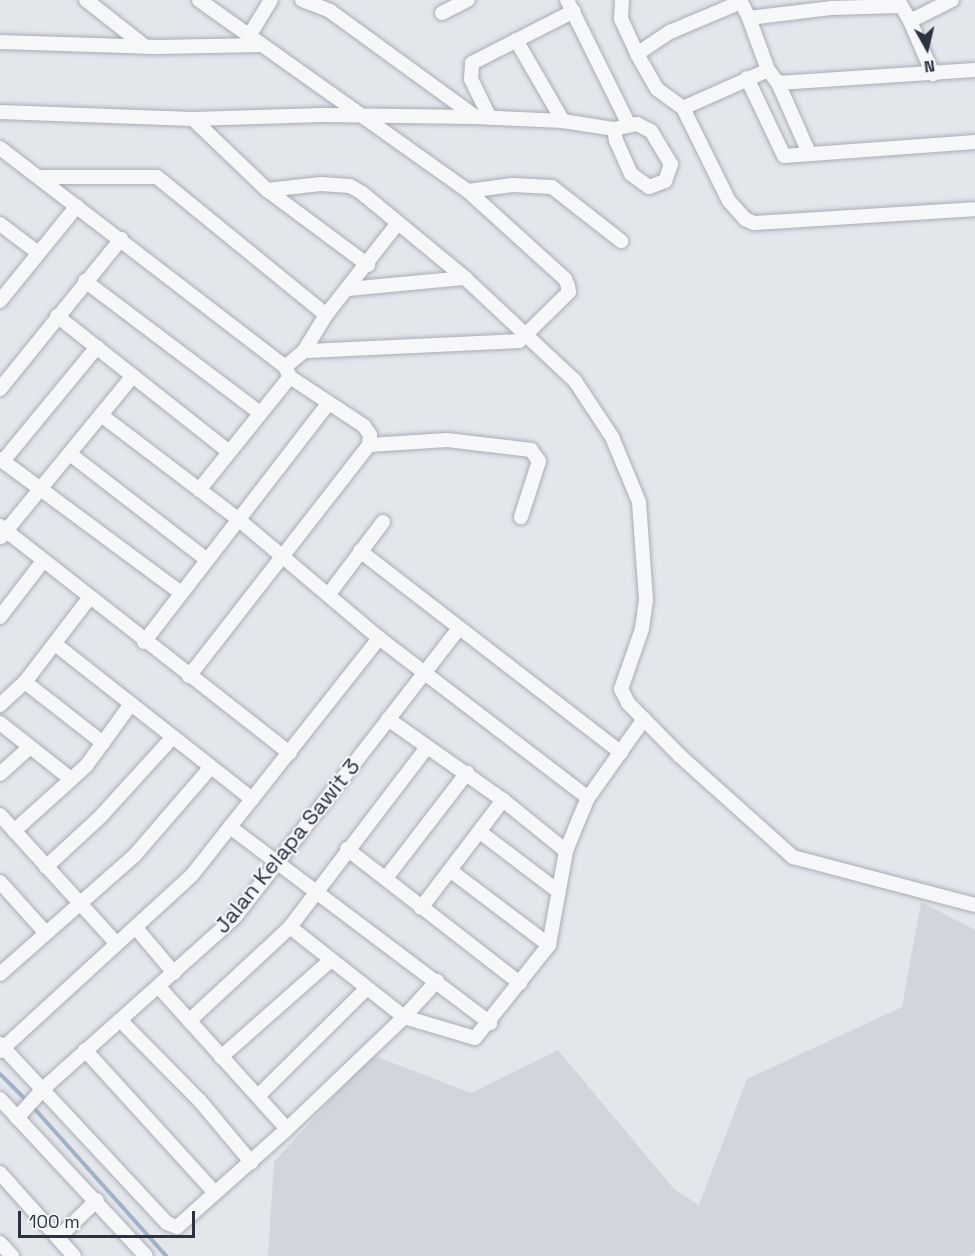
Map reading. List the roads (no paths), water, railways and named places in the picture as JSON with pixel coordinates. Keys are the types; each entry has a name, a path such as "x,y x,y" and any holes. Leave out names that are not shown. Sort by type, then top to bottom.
{"street":[{"path":"86,0 146,47"},
{"path":"199,0 468,191 565,279 569,292 526,337 508,343 304,351"},
{"path":"249,36 271,0"},
{"path":"302,0 334,5 483,118"},
{"path":"442,13 468,0"},
{"path":"622,0 621,19 657,89 683,108 729,201 754,223 975,209"},
{"path":"910,21 952,0"},
{"path":"637,54 670,32 741,1 768,70 778,83 809,153"},
{"path":"749,18 899,3 910,21 933,74"},
{"path":"483,118 469,66 570,6 629,125"},
{"path":"516,40 563,121"},
{"path":"0,42 146,47 262,45"},
{"path":"683,108 768,70"},
{"path":"778,83 975,70"},
{"path":"747,78 779,151 791,157 809,153 975,142"},
{"path":"0,112 193,119 322,115 369,119 483,118 563,121 614,129 629,125 645,127 660,143 672,170 665,181 649,187 638,181 618,152 614,129"},
{"path":"193,119 267,189 368,265"},
{"path":"0,147 121,239 328,404 364,426 370,435 369,446 189,676"},
{"path":"40,177 158,177 326,315"},
{"path":"267,189 301,184 350,186 465,278 574,381 612,437 634,486 646,553 646,600 642,629 621,689 644,719 719,795 793,857 975,905"},
{"path":"468,191 513,184 552,187 621,242"},
{"path":"0,301 76,206"},
{"path":"199,490 260,413 304,351 326,315 368,265 398,223"},
{"path":"0,224 37,252"},
{"path":"0,389 121,239"},
{"path":"348,289 465,278"},
{"path":"85,281 260,413"},
{"path":"57,316 229,452"},
{"path":"97,347 2,460 181,593"},
{"path":"133,376 41,489 2,532 90,597 144,642 290,753"},
{"path":"144,642 328,404"},
{"path":"101,415 238,519 378,638 588,798"},
{"path":"369,446 447,441 531,450 539,461 521,517"},
{"path":"70,454 207,560"},
{"path":"329,594 383,522"},
{"path":"360,551 458,630 621,753"},
{"path":"1,613 43,561"},
{"path":"0,705 25,681 90,597"},
{"name":"Jalan Kelapa Sawit 3","path":"19,1113 85,1050 159,987 234,917 458,630"},
{"path":"378,638 192,875 1,1048 40,1092 173,1227 287,1129 404,1017 437,981"},
{"path":"54,644 252,799"},
{"path":"25,681 103,743"},
{"path":"14,831 71,779 103,743 131,704"},
{"path":"388,719 467,773 566,851"},
{"path":"290,927 404,1017 471,1040 490,1023 549,945 566,851 588,798 644,719"},
{"path":"0,723 71,779"},
{"path":"46,867 101,816 173,737"},
{"path":"0,774 30,747"},
{"path":"189,1021 290,927 347,849 427,747"},
{"path":"0,954 5,969 135,855 211,767"},
{"path":"386,878 467,773"},
{"path":"421,908 503,800"},
{"path":"0,815 117,944"},
{"path":"230,827 490,1023"},
{"path":"480,832 559,892"},
{"path":"347,849 520,983"},
{"path":"451,871 549,945"},
{"path":"0,882 45,932"},
{"path":"136,928 174,973"},
{"path":"221,1057 331,960"},
{"path":"159,987 287,1129"},
{"path":"258,1096 367,988"},
{"path":"120,1020 200,1101 251,1162"},
{"path":"85,1050 215,1193"},
{"path":"0,1099 19,1113 146,1256"},
{"path":"0,1173 74,1256"},
{"path":"58,1238 97,1200"},
{"path":"0,1243 12,1256"}],"waterway":[{"path":"0,1074 28,1102"},
{"path":"33,1107 166,1256"}]}
